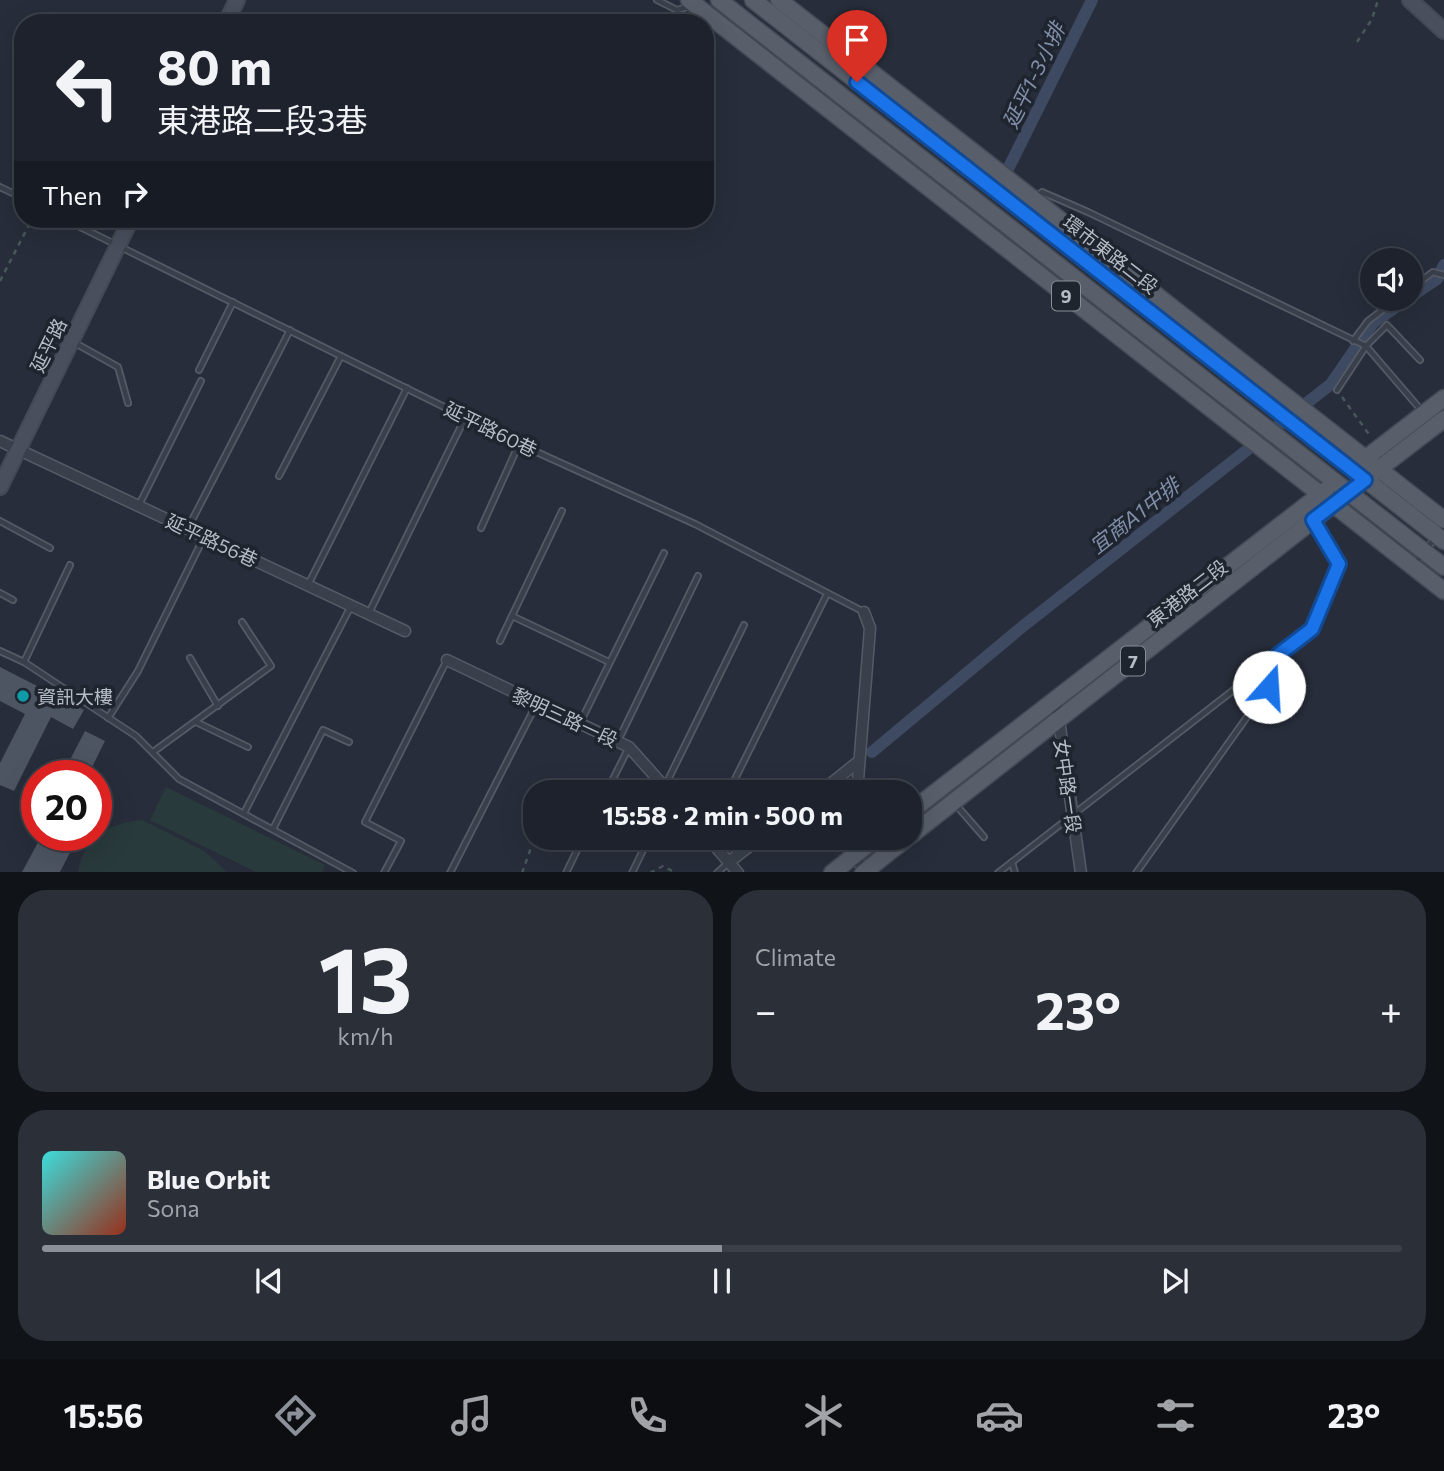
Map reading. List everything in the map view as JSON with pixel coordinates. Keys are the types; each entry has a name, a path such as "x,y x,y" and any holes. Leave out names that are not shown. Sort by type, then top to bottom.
{"main road":[{"name":"環市東路二段","path":"719,0 1012,229 1352,478 1442,534"},
{"name":"環市東路二段","path":"753,0 1029,206"},
{"name":"環市東路二段","path":"779,0 1352,478 1444,567"},
{"path":"1410,0 1444,31"},
{"name":"9","path":"694,1 710,14"},
{"name":"9","path":"714,17 1444,591"},
{"path":"1000,243 1029,206"},
{"name":"延平路","path":"0,487 126,228"},
{"name":"7","path":"1352,478 1379,448 1444,398"},
{"name":"7","path":"1352,478 1379,469 1444,418"},
{"path":"1379,469 1444,520"},
{"name":"東港路二段","path":"922,803 1352,478"},
{"name":"東港路二段","path":"922,826 1313,520 1326,499"},
{"path":"833,872 861,850"},
{"name":"東港路二段","path":"864,872 892,850"}],"street":[{"name":"延平路56巷","path":"0,441 405,631"},
{"path":"858,780 870,628 864,612"},
{"name":"黎明三路一段","path":"447,660 629,747 658,780"},
{"name":"女中路一段","path":"1056,699 1081,872"},
{"path":"835,780 859,761"},
{"path":"718,850 737,872"},
{"path":"729,862 744,850"},
{"path":"854,850 854,856 864,872"}],"lane":[{"path":"657,0 677,10 687,10 694,1"},
{"path":"1029,206 1042,192 1366,346 1424,413"},
{"name":"延平路60巷","path":"83,228 465,418 695,524 864,612"},
{"path":"1423,279 1433,272 1444,275"},
{"path":"199,370 234,302"},
{"path":"1353,341 1368,321 1381,311"},
{"path":"1337,390 1366,346 1387,325 1420,360"},
{"path":"187,529 290,330"},
{"path":"72,341 118,367 128,402"},
{"path":"279,476 341,356"},
{"path":"138,506 201,381"},
{"path":"308,585 407,388"},
{"path":"368,614 465,418"},
{"path":"481,528 519,444"},
{"path":"500,641 562,511"},
{"path":"999,872 1312,629 1339,564 1313,520"},
{"path":"0,521 50,548"},
{"path":"1413,566 1442,534"},
{"path":"108,718 138,671 204,537"},
{"path":"579,724 664,553"},
{"path":"24,662 70,565"},
{"path":"618,742 698,576"},
{"path":"0,593 13,600"},
{"path":"734,780 827,594"},
{"path":"244,813 351,606"},
{"path":"512,616 609,662"},
{"path":"153,752 271,666 242,622"},
{"path":"672,780 744,625"},
{"path":"0,651 24,662 108,718 153,752 179,779 352,872"},
{"path":"1137,872 1269,687 1278,655"},
{"path":"190,657 218,706"},
{"path":"385,872 401,841 365,822 447,660"},
{"path":"451,872 536,704"},
{"path":"196,722 248,747"},
{"path":"273,829 323,730 349,742"},
{"path":"612,780 629,747"},
{"path":"953,802 984,837"},
{"path":"566,872 577,850"},
{"path":"632,872 643,850"},
{"path":"718,872 729,862"},
{"path":"1013,862 1015,872"}],"path":[{"path":"1357,42 1372,19 1378,0"},
{"path":"0,281 27,228"},
{"path":"1337,390 1379,448"},
{"path":"522,872 530,850"},
{"path":"652,872 663,866 675,872"}],"shaded area":[{"path":"166,787 325,865 322,872 256,872 150,820"},
{"path":"142,820 204,851 227,872 78,872 85,851 112,851 112,828"}],"building":[{"path":"0,667 84,710 73,729 51,717 30,760 21,760 21,777 14,791 0,785 0,763 25,714 0,701"},
{"path":"85,731 105,741 96,760 70,760"},
{"path":"33,851 71,851 60,872 22,872"}],"waterway":[{"name":"延平1-3小排","path":"1009,167 1092,0"},
{"name":"宜商A1中排","path":"1423,288 1437,279 1444,265"},
{"name":"宜商A1中排","path":"872,752 1022,627 1331,384 1373,323 1390,311"}],"place":[{"name":"資訊大樓","path":"23,696"}],"route":[{"path":"857,82 1365,480 1313,520 1339,564 1312,629 1278,655 1269,687"}]}
